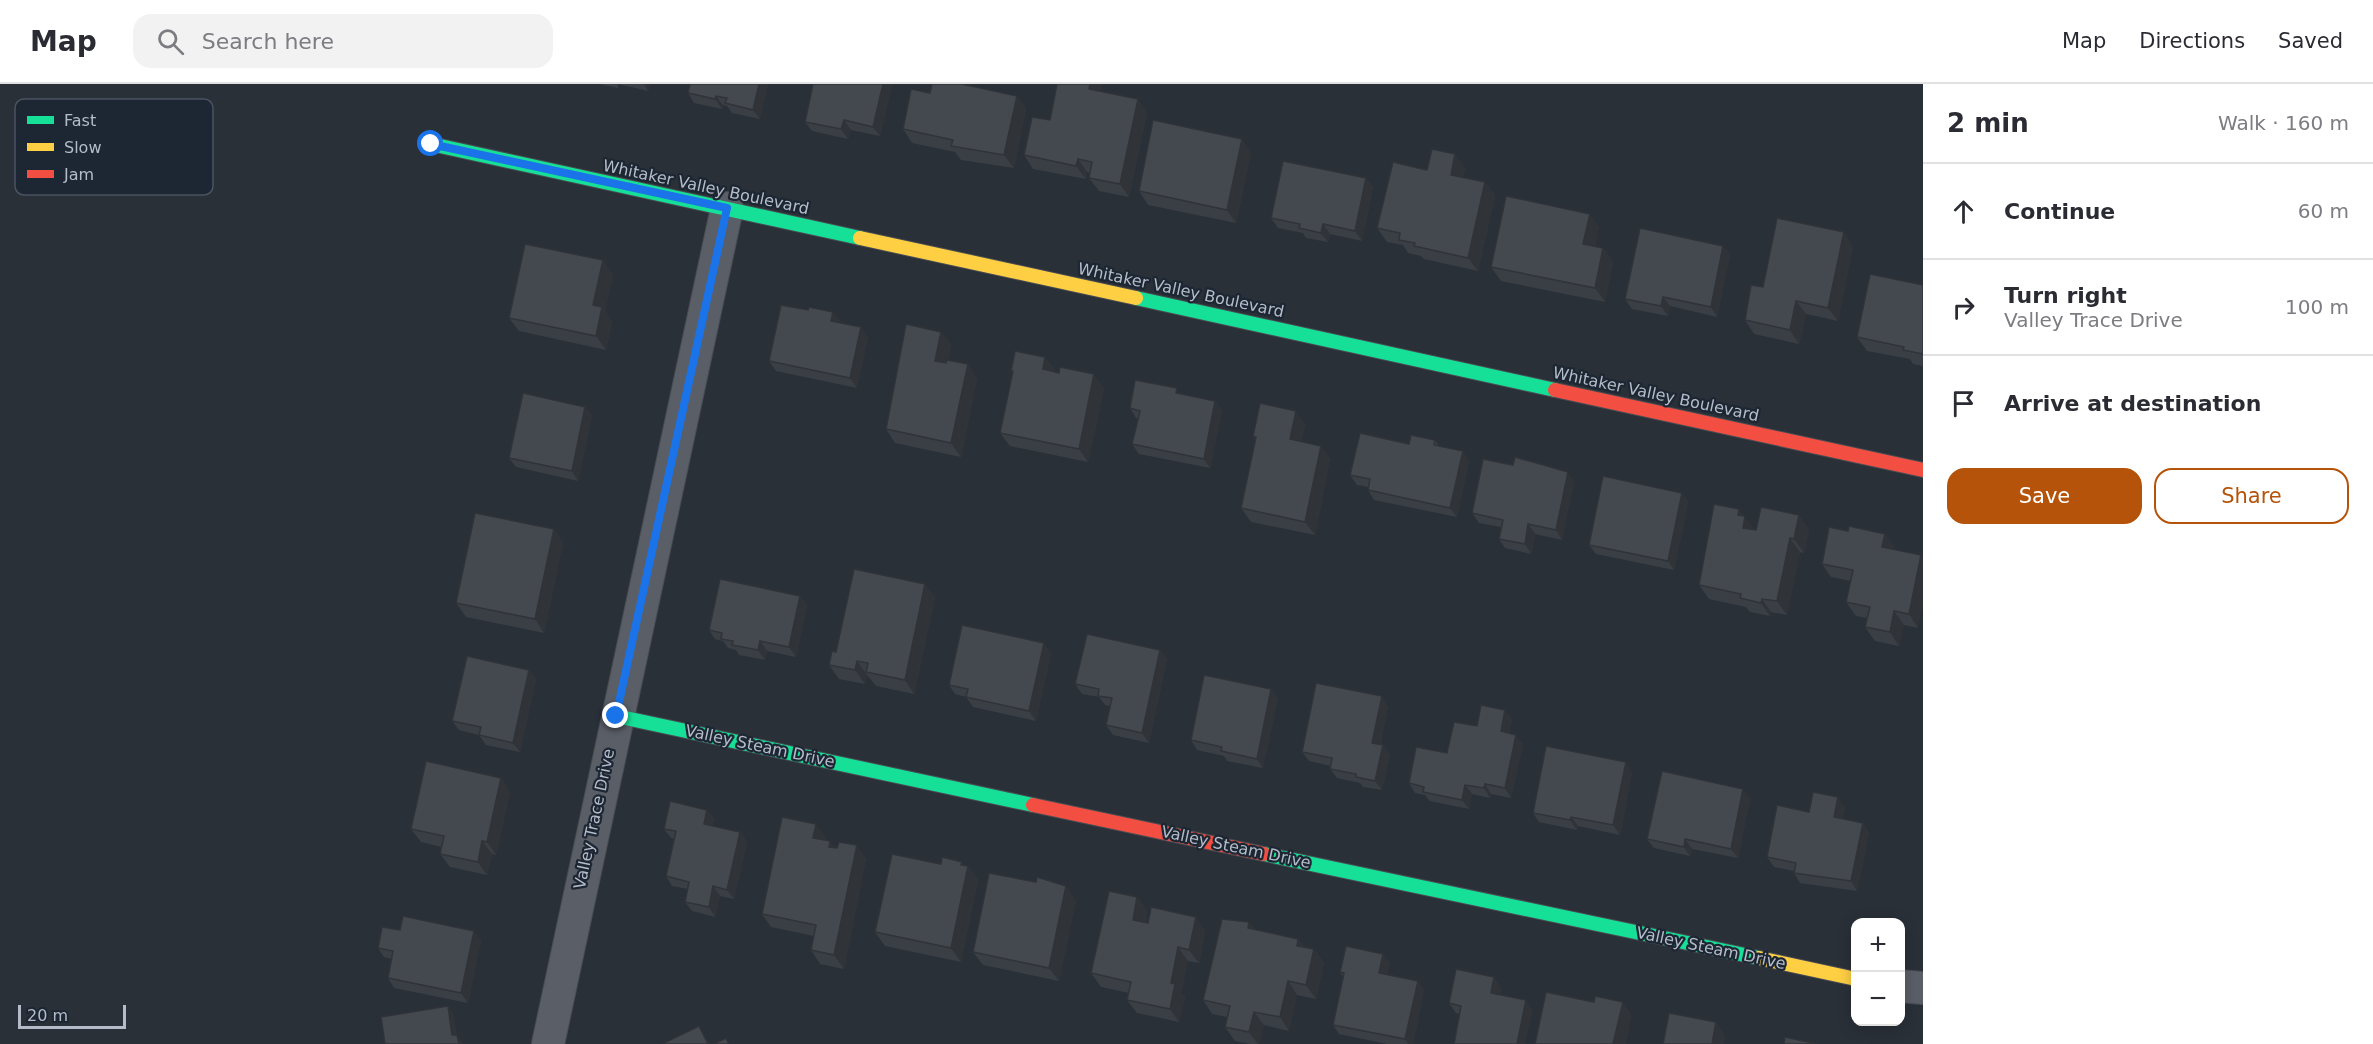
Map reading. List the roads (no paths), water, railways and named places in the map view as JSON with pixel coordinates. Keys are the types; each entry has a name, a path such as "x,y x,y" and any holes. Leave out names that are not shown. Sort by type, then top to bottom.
{"street":[{"name":"Whitaker Valley Boulevard","path":"431,144 1923,470"},
{"name":"Valley Trace Drive","path":"548,1044 616,716 727,208"},
{"name":"Valley Steam Drive","path":"616,716 1851,978"},
{"path":"1905,986 1923,988"}]}
